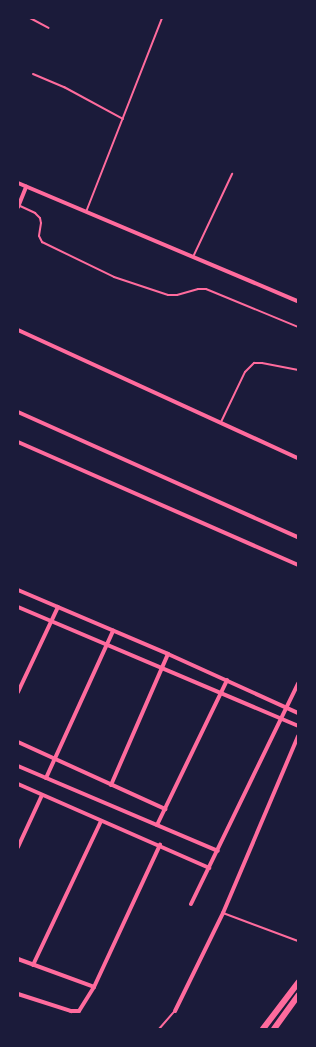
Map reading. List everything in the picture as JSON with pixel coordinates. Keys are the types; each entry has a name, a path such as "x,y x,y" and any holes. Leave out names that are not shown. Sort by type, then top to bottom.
{"main road":[{"path":"263,1029 298,983"},
{"path":"274,1029 298,996"}],"street":[{"path":"18,183 298,301"},
{"path":"18,206 26,187"},
{"path":"18,330 298,458"},
{"path":"18,412 298,536"},
{"path":"18,442 298,565"},
{"path":"18,590 113,632 168,654 298,713"},
{"path":"18,607 52,620 161,669 221,692 298,726"},
{"path":"18,692 58,607"},
{"path":"46,778 113,632"},
{"path":"111,785 168,654"},
{"path":"157,825 227,680"},
{"path":"191,904 282,720 298,684"},
{"path":"175,1011 223,913 298,736"},
{"path":"18,742 165,809"},
{"path":"18,766 218,851"},
{"path":"18,784 210,868"},
{"path":"18,847 42,795"},
{"path":"33,965 101,821"},
{"path":"18,994 75,1012 83,1007 94,987 160,845"},
{"path":"18,960 94,987"}],"lane":[{"path":"30,18 49,28"},
{"path":"86,212 162,18"},
{"path":"33,74 71,90 123,119"},
{"path":"193,257 232,174"},
{"path":"18,206 35,213 40,218 42,223 39,236 42,242 114,277 168,295 178,295 198,289 206,289 298,327"},
{"path":"221,422 245,372 254,363 262,363 298,370"},
{"path":"223,913 298,941"},
{"path":"159,1029 175,1011"}]}
